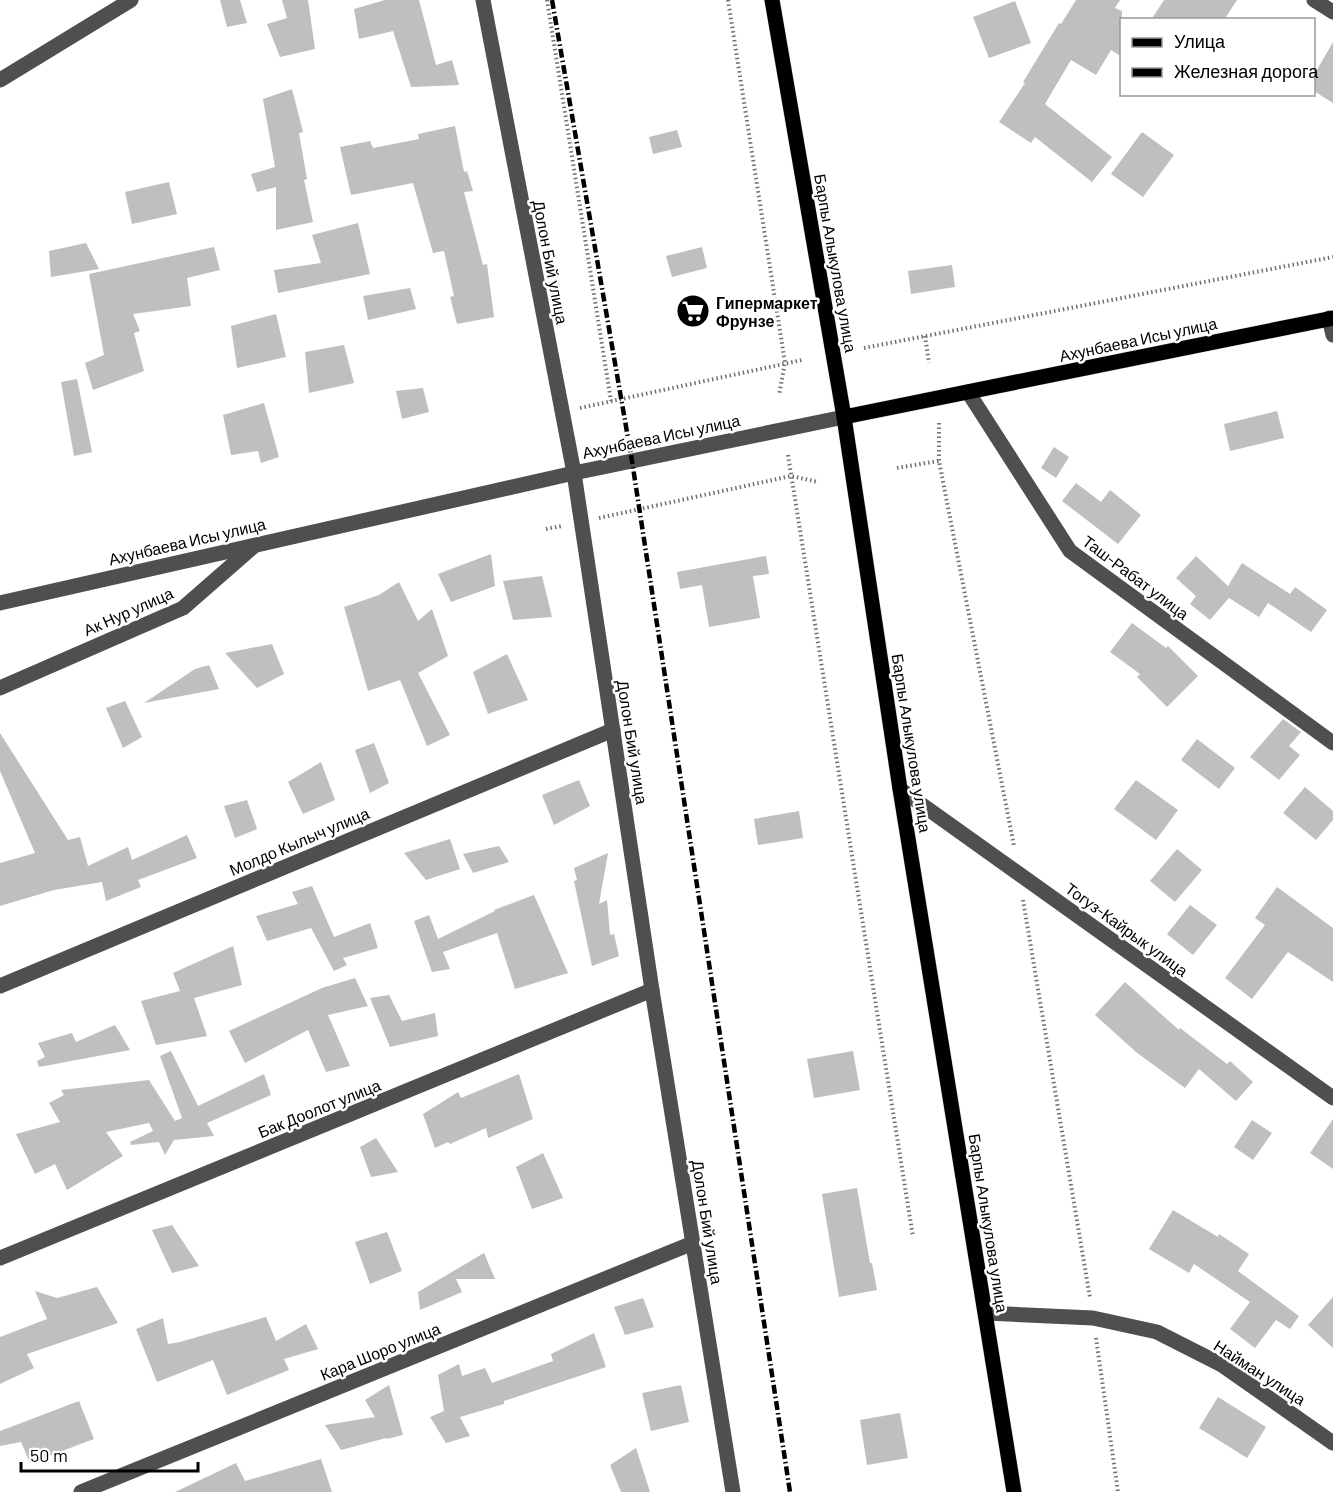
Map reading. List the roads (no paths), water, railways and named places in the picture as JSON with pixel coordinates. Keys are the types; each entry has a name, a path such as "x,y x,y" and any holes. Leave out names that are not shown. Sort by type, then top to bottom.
{"main road":[{"name":"Барпы Алыкулова улица","path":"772,0 844,417 900,789 1014,1492"},
{"name":"Ахунбаева Исы улица","path":"844,417 1331,318"}],"street":[{"path":"0,80 131,0"},
{"name":"Долон Бий улица","path":"483,0 574,473 652,990 732,1492"},
{"path":"1314,0 1333,12"},
{"path":"1331,318 1333,335"},
{"name":"Таш-Рабат улица","path":"968,392 1070,551 1333,743"},
{"name":"Ахунбаева Исы улица","path":"0,603 574,473 844,417"},
{"name":"Ак Нур улица","path":"0,688 183,608 256,544"},
{"name":"Молдо Кылыч улица","path":"0,986 613,730"},
{"name":"Тогуз-Кайрык улица","path":"900,789 1333,1098"},
{"name":"Бак Доолот улица","path":"0,1258 652,990"},
{"name":"Кара Шоро улица","path":"81,1492 693,1243"},
{"name":"Найман улица","path":"986,1313 1093,1318 1158,1332 1213,1360 1333,1443"}],"railway":[{"path":"552,0 632,461 790,1492"}],"place":[{"name":"Гипермаркет Фрунзе","path":"693,311"}]}
